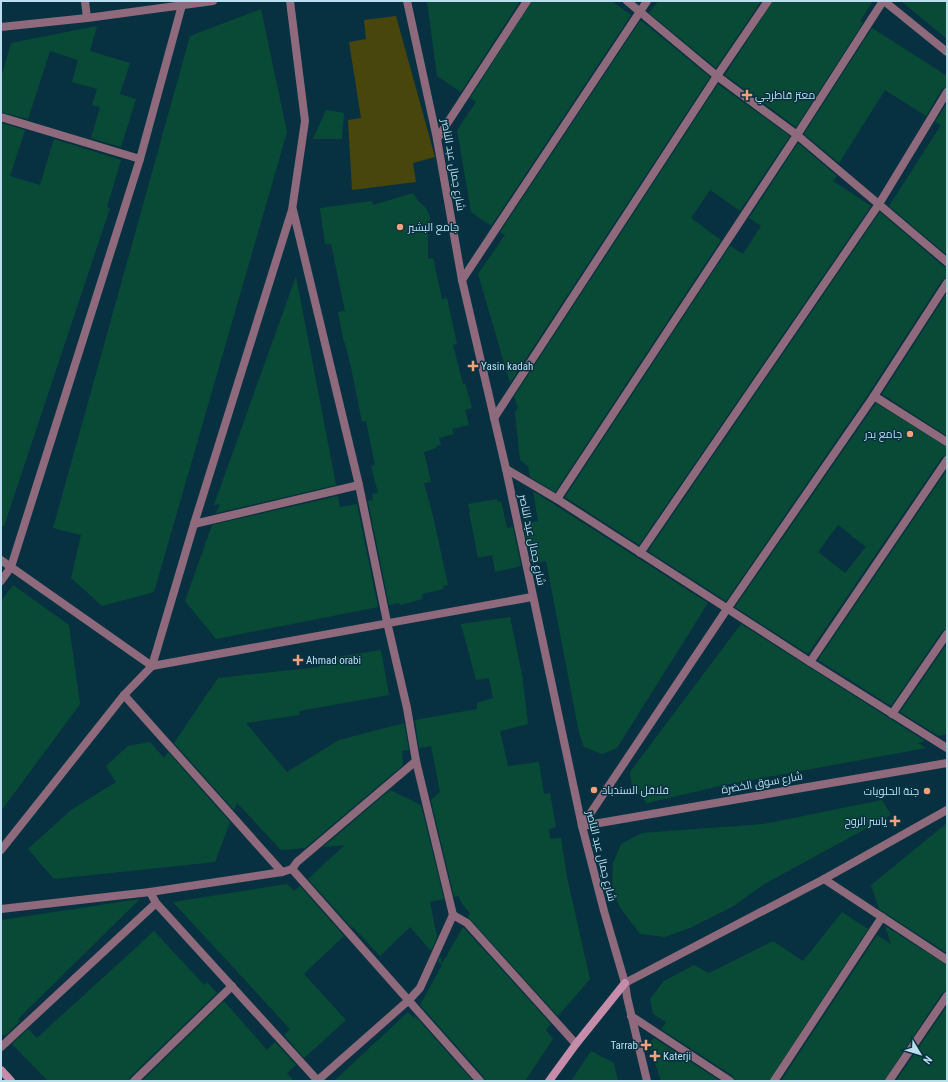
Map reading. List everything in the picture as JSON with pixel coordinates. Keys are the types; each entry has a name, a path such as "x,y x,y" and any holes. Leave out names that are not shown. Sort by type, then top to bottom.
{"street":[{"path":"85,1 87,18"},
{"path":"1,27 87,18 213,1"},
{"path":"1,850 124,695 152,666 194,524 292,210 304,121 290,1"},
{"name":"شارع جمال عبد الناصر","path":"408,1 437,139 462,280 506,469 582,826 604,911 625,983 647,1081"},
{"path":"437,139 527,1"},
{"path":"627,1 717,76 797,135 947,262"},
{"path":"462,280 647,1"},
{"path":"494,418 717,76 768,1"},
{"path":"558,499 884,1 947,52"},
{"path":"1,581 11,567 140,159 182,5"},
{"path":"640,553 879,204 947,92"},
{"path":"1,117 140,159"},
{"path":"150,892 156,903 317,1081 409,1000 420,988 453,915 416,761 407,708 387,622 359,485 292,210"},
{"path":"582,826 726,609 874,396 947,283"},
{"path":"874,396 947,442"},
{"path":"810,662 947,460"},
{"path":"506,469 558,499 726,609 947,748"},
{"path":"194,524 359,485"},
{"path":"1,560 152,666 532,596"},
{"path":"892,714 947,634"},
{"path":"124,695 282,872"},
{"path":"1,909 150,892 282,872 292,868 297,862 416,761"},
{"name":"شارع سوق الخضرة","path":"582,826 947,763"},
{"path":"549,1081 576,1044 625,983 824,879 947,810"},
{"path":"292,868 480,1081"},
{"path":"824,879 947,960"},
{"path":"1,1047 156,903"},
{"path":"453,915 467,923 576,1044"},
{"path":"774,1081 882,917"},
{"path":"134,1081 232,986"},
{"path":"889,1081 947,996"},
{"path":"632,1016 730,1081"},
{"path":"1,1070 11,1081"}],"shaded area":[{"path":"396,16 435,157 413,163 416,182 352,190 348,120 361,118 349,42 366,39 364,20"}],"building":[{"path":"427,1 520,1 461,92 437,76"},
{"path":"532,1 612,1 631,15 491,226 471,212 457,130 476,102 470,98"},
{"path":"658,1 761,1 716,68 649,13"},
{"path":"773,1 873,1 860,21 863,23 796,127 725,75"},
{"path":"901,1 947,1 947,39"},
{"path":"261,9 287,132 154,592 102,606 71,578 81,535 53,528 190,36"},
{"path":"640,21 710,77 510,383 478,274 505,235 500,232"},
{"path":"97,26 90,51 130,63 120,94 136,99 121,147 91,138 100,107 92,105 97,89 72,82 78,60 50,51 28,119 1,112 1,78 11,43"},
{"path":"872,28 947,76 947,87 942,89 926,116 885,90 839,163 804,134"},
{"path":"718,84 790,136 740,211 710,190 691,218 721,240 555,492 530,477 528,466 520,460 515,412 518,408 514,397"},
{"path":"947,103 947,255 889,206 941,125 935,122"},
{"path":"326,110 344,113 342,139 313,139"},
{"path":"1,123 25,130 10,176 40,185 54,139 121,160 107,207 110,208 4,526 1,526"},
{"path":"798,143 837,176 833,181 871,206 639,545 565,497 730,246 743,254 761,226 749,218"},
{"path":"413,193 418,201 426,208 430,217 428,229 428,259 433,258 442,299 447,298 457,344 453,345 463,384 465,383 472,408 465,410 469,425 452,429 454,434 439,438 441,445 424,452 431,482 424,483 433,516 448,585 443,586 444,589 422,594 423,599 400,605 399,603 389,605 368,501 373,500 372,494 378,493 371,466 375,465 366,421 362,422 351,367 344,343 338,312 345,311 331,244 325,244 320,208 372,201 373,205"},
{"path":"880,212 943,266 947,267 947,278 942,280 869,393 726,601 648,551"},
{"path":"296,276 336,485 216,513 220,504 214,505"},
{"path":"947,293 947,436 882,394"},
{"path":"876,403 947,447 947,455 942,457 808,654 735,607","holes":["838,525 866,547 845,573 818,552"]},
{"path":"947,470 947,629 942,631 891,706 818,660"},
{"path":"533,491 708,603 617,748 602,754 584,747 579,733 546,561 532,564 523,525 538,521"},
{"path":"338,496 340,507 357,504 378,607 216,639 185,601 212,525"},
{"path":"497,499 498,502 501,501 507,528 513,527 521,566 495,572 492,555 478,558 468,504"},
{"path":"13,585 69,625 80,704 1,811 1,601"},
{"path":"510,617 522,674 528,724 500,731 508,766 539,762 544,794 550,793 556,827 549,829 550,839 561,838 567,877 590,979 558,1016 468,917 470,913 458,896 454,897 431,800 440,792 431,746 419,748 415,720 477,709 477,703 493,698 489,678 476,680 461,624"},
{"path":"741,624 925,741 918,743 926,748 724,785 647,803 632,786 630,772"},
{"path":"947,644 947,734 939,736 900,712"},
{"path":"381,650 389,695 299,711 300,715 246,723 287,772 339,740 404,723 409,750 402,751 403,765 305,848 281,850 237,803 234,810 174,743 218,678 319,667 318,660"},
{"path":"150,742 164,758 168,752 230,822 215,862 54,879 28,849 71,810 116,782 106,766 128,746"},
{"path":"390,790 421,805 444,899 430,902 437,937 431,951 410,927 380,956 353,927 352,928 308,879 345,845 323,847"},
{"path":"882,800 891,815 766,883 732,907 690,928 665,937 640,934 619,906 612,883 613,863 621,844 642,833 764,824"},
{"path":"947,823 947,953 879,909 871,885"},
{"path":"287,884 294,891 300,886 344,936 304,974 346,1020 304,1058 284,1035 290,1029 173,902"},
{"path":"140,899 18,1019 20,1021 5,1036 3,1034 1,1036 1,920"},
{"path":"842,912 868,929 769,1081 735,1081 733,1076 661,1029 666,1022 653,1014 650,999 664,981 694,965 709,973 773,941 803,961"},
{"path":"885,926 947,965 947,991 942,993 884,1081 781,1081 877,935 891,944"},
{"path":"463,927 551,1024 546,1030 553,1039 525,1081 485,1081 484,1077 420,1005 442,965 438,961 440,956 442,964"},
{"path":"154,931 204,985 207,982 217,993 130,1077 129,1081 48,1081 12,1044 28,1029 37,1038"},
{"path":"224,1001 267,1050 275,1042 296,1065 287,1073 294,1081 142,1081"},
{"path":"947,1006 947,1081 896,1081"},
{"path":"408,1012 414,1018 415,1016 473,1081 334,1081"},
{"path":"654,1038 720,1081 661,1081 649,1043"},
{"path":"591,1051 614,1063 618,1081 571,1081"}],"place":[{"name":"معتز قاطرجي","path":"747,95"},
{"name":"جامع البشير","path":"400,227"},
{"name":"Yasin kadah","path":"473,366"},
{"name":"جامع بدر","path":"910,434"},
{"name":"Ahmad orabi","path":"298,660"},
{"name":"فلافل السندباد","path":"594,790"},
{"name":"جنة الحلويات","path":"927,791"},
{"name":"ياسر الروح","path":"895,821"},
{"name":"Tarrab","path":"646,1045"},
{"name":"Katerji","path":"655,1056"}]}
